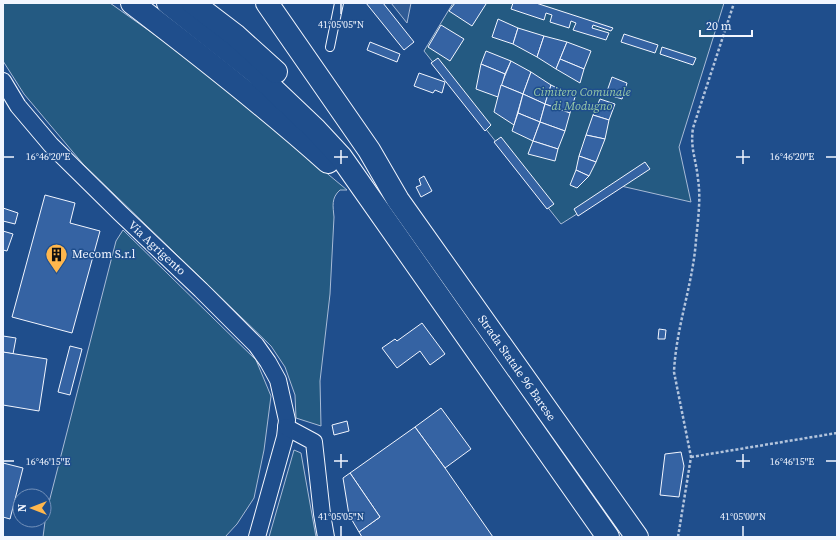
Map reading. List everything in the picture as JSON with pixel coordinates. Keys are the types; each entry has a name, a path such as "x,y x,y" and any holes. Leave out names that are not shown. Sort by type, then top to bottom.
{"main road":[{"path":"132,3 289,127 338,171 381,215"},
{"path":"168,3 255,72 315,129 341,157 381,215"},
{"path":"193,3 235,35 259,56 323,118 398,200"},
{"path":"267,3 369,150 398,200"},
{"name":"Strada Statale 96 Barese","path":"398,200 637,537"},
{"name":"Strada Statale 96 Barese","path":"381,215 608,537"}],"street":[{"name":"Via Agrigento","path":"3,81 18,106 51,145 201,290 256,345 268,362 278,380 287,420 286,437 270,491"},
{"path":"286,428 314,442 326,537"},
{"path":"246,537 250,533 270,491"},
{"path":"257,537 270,491"}],"lane":[{"path":"330,47 339,3"}],"path":[{"path":"678,537 691,457 674,372 676,350 696,248 698,179 691,140 693,128 734,3"},
{"path":"691,457 837,433"}],"green space":[{"path":"3,3 110,3 196,64 347,190 340,190 335,196 333,202 334,217 330,294 320,381 321,426 296,418 295,395 285,367 271,346 83,164 24,94 3,61"},
{"name":"Cimitero Comunale di Modugno","path":"453,3 724,3 679,147 691,202 621,186 561,224 424,51"},
{"path":"123,230 256,360 271,396 264,450 254,498 237,524 225,537 43,537 44,528 52,528 52,491 116,241"},
{"path":"294,450 301,453 316,537 269,537"}],"shaded area":[{"path":"391,3 411,3 407,23"}],"building":[{"path":"366,3 383,3 414,42 404,50"},
{"path":"455,3 486,4 472,26 449,11"},
{"path":"513,3 536,3 613,28 611,31 593,25 592,28 609,33 606,40 573,30 576,23 571,21 569,28 550,22 552,15 546,13 544,20 511,9"},
{"path":"498,19 518,28 513,44 492,37"},
{"path":"441,25 464,39 450,61 428,47"},
{"path":"518,28 544,36 537,57 513,44"},
{"path":"624,34 658,45 655,53 621,42"},
{"path":"544,36 567,42 556,69 537,57"},
{"path":"370,42 400,54 397,62 367,50"},
{"path":"567,42 591,51 584,69 560,59"},
{"path":"662,47 696,58 693,65 660,54"},
{"path":"486,51 511,61 505,74 481,64"},
{"path":"438,58 491,125 485,131 431,63"},
{"path":"560,59 584,69 580,83 556,69"},
{"path":"511,61 531,72 523,94 501,85"},
{"path":"481,64 505,74 498,97 476,89"},
{"path":"531,72 551,85 545,104 523,94"},
{"path":"419,73 445,82 442,93 435,90 433,93 414,86"},
{"path":"612,77 627,83 622,99 606,94"},
{"path":"501,85 523,94 514,125 494,112"},
{"path":"551,85 575,97 570,113 545,104"},
{"path":"523,94 545,104 540,122 518,113"},
{"path":"600,99 615,104 609,120 593,115"},
{"path":"545,104 570,113 565,131 540,122"},
{"path":"518,113 540,122 533,141 512,131"},
{"path":"593,115 609,120 605,139 586,135"},
{"path":"540,122 565,131 558,149 533,141"},
{"path":"586,135 605,139 596,162 579,156"},
{"path":"501,137 554,204 547,209 494,142"},
{"path":"533,141 558,149 555,161 528,154"},
{"path":"579,156 596,162 589,176 576,170"},
{"path":"645,162 650,169 578,216 574,209"},
{"path":"576,170 589,176 577,188 570,185"},
{"path":"424,176 432,191 421,197 416,187 421,185 419,179"},
{"name":"Mecom S.r.l","path":"45,195 75,203 70,223 100,231 72,333 12,317"},
{"path":"3,208 18,213 15,224 3,221"},
{"path":"3,231 13,234 7,251 3,250"},
{"path":"422,323 445,354 430,365 420,351 397,368 382,348 395,339 397,341"},
{"path":"659,329 666,330 665,339 658,339"},
{"path":"3,336 16,338 13,354 3,352"},
{"path":"70,346 82,349 70,395 58,392"},
{"path":"3,352 47,359 39,411 3,405"},
{"path":"441,408 471,449 445,468 415,427"},
{"path":"347,421 349,431 334,435 332,425"},
{"path":"415,427 493,537 362,537 359,532 380,517 350,473"},
{"path":"681,452 684,466 679,497 660,495 665,454"},
{"path":"3,463 23,468 18,488 12,488 12,511 10,519 3,517"},
{"path":"350,473 380,517 359,532 349,515 343,478"}],"place":[{"name":"Mecom S.r.l","path":"56,274"}]}
